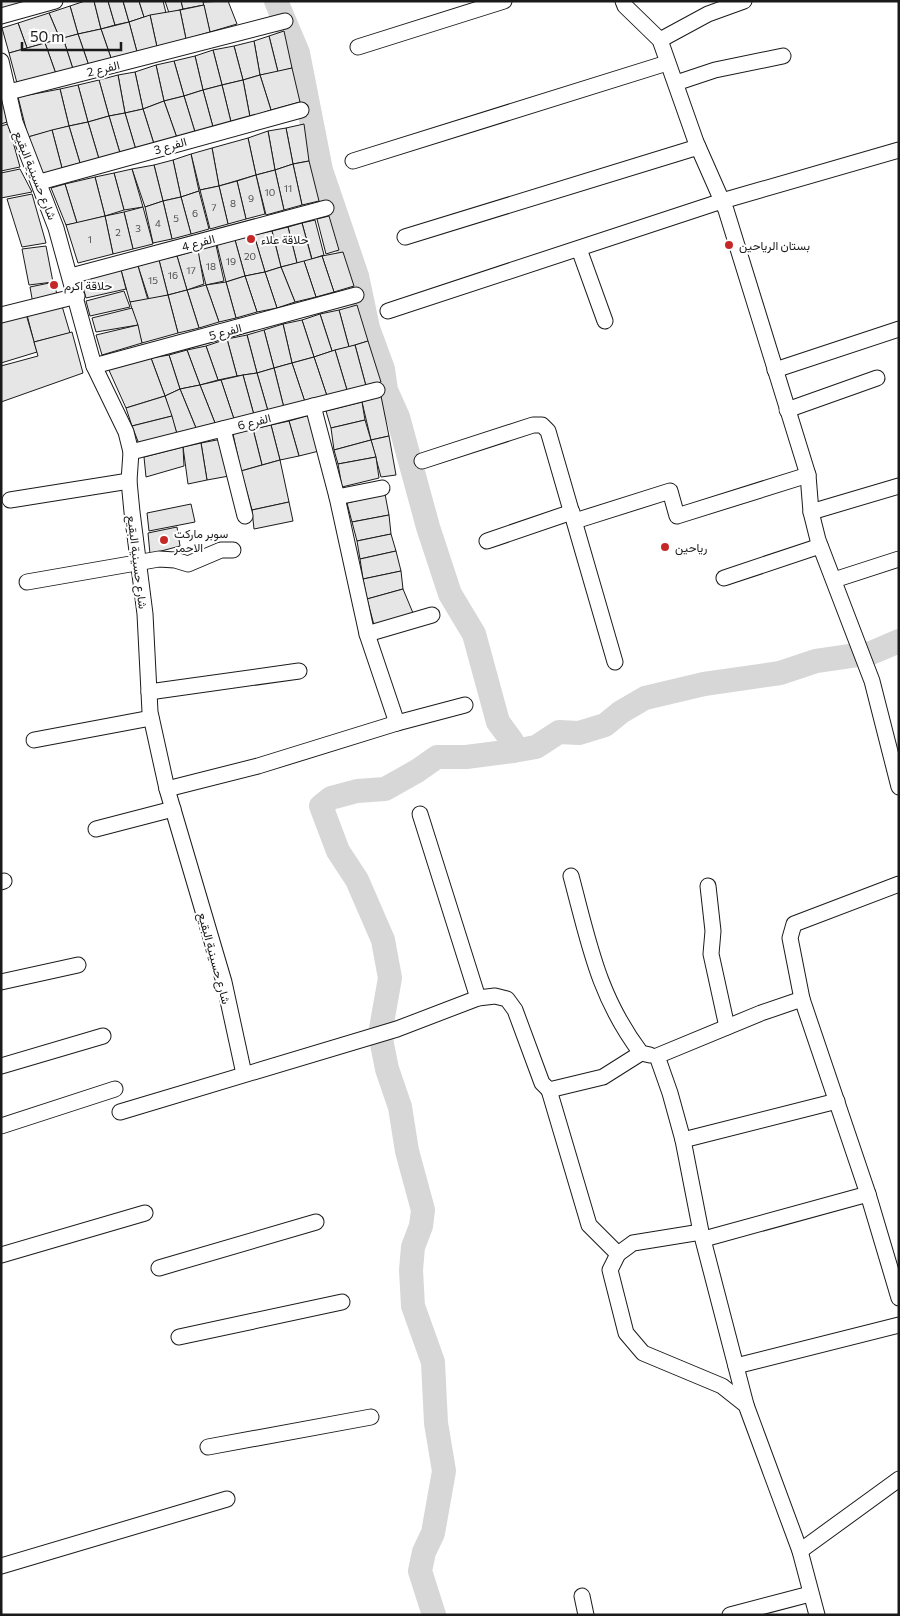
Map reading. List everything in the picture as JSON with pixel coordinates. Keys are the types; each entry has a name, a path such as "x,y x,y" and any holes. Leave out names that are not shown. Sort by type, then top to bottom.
{"street":[{"path":"1,16 55,1"},
{"path":"358,47 504,1"},
{"path":"623,1 625,6 660,40 698,147 722,201 808,475 811,512 820,546 858,639 872,681 898,779"},
{"path":"660,40 708,14 744,1"},
{"name":"الفرع 2","path":"9,92 285,21"},
{"path":"676,83 715,70 783,56"},
{"name":"شارع حسينية البقيع","path":"1,61 15,122 26,155 40,182 71,276 94,366 126,432 130,452 129,481 144,614 151,718 167,789 224,982 244,1074"},
{"path":"352,161 668,63"},
{"name":"الفرع 3","path":"40,182 301,110"},
{"path":"406,237 698,147"},
{"path":"388,311 722,201 899,150"},
{"name":"الفرع 4","path":"71,276 326,208"},
{"path":"579,249 605,321"},
{"name":"الفرع 5","path":"94,366 356,295"},
{"path":"1,315 77,296"},
{"path":"775,370 899,329"},
{"path":"787,410 877,378"},
{"name":"الفرع 6","path":"130,452 377,390"},
{"path":"313,406 337,498 367,634 397,723"},
{"path":"422,461 533,425 542,425 548,432 615,662"},
{"path":"224,429 245,516"},
{"path":"487,541 670,490 677,516 808,475"},
{"path":"10,500 129,481"},
{"path":"811,512 899,486"},
{"path":"337,498 382,488"},
{"path":"724,578 820,546"},
{"path":"27,582 159,559 176,560 179,563 188,564 221,550 234,550"},
{"path":"834,580 899,559"},
{"path":"367,634 432,615"},
{"path":"149,692 299,671"},
{"path":"167,789 258,766 397,723 465,705"},
{"path":"34,740 151,718"},
{"path":"96,829 173,809"},
{"path":"420,814 478,998"},
{"path":"571,876 601,985 622,1027 641,1052 657,1056 802,999"},
{"path":"899,884 794,924 790,938 802,999 868,1194 899,1298"},
{"path":"708,886 713,931 711,954 727,1027"},
{"path":"1,982 78,965"},
{"path":"120,1112 397,1029 478,998 494,996 507,999 515,1010 542,1083 549,1090 589,1225 618,1254"},
{"path":"1,1066 103,1036"},
{"path":"549,1090 603,1077 641,1052"},
{"path":"657,1056 683,1140 703,1236 746,1405 800,1551 817,1615"},
{"path":"1,1126 115,1089"},
{"path":"683,1140 837,1101"},
{"path":"746,1405 722,1386 643,1353 626,1333 610,1270 618,1254 632,1243 703,1236 868,1194"},
{"path":"1,1255 145,1213"},
{"path":"158,1268 316,1222"},
{"path":"179,1337 342,1302"},
{"path":"736,1366 899,1325"},
{"path":"208,1447 370,1416"},
{"path":"800,1551 899,1479"},
{"path":"1,1566 227,1499"},
{"path":"730,1615 810,1594"},
{"path":"582,1596 586,1615"}],"building":[{"path":"1,1 27,1 1,10"},
{"path":"85,1 94,1 101,29 78,34 70,6"},
{"path":"94,1 108,1 115,25 101,29"},
{"path":"108,1 123,1 129,22 115,25"},
{"path":"123,1 139,1 144,17 129,22"},
{"path":"139,1 163,1 166,13 144,17"},
{"path":"165,1 181,1 183,9 169,13"},
{"path":"181,1 203,1 204,5 183,9"},
{"path":"228,1 237,24 210,32 203,2"},
{"path":"204,5 210,32 186,39 180,10"},
{"path":"70,6 78,34 60,39 49,13"},
{"path":"180,10 186,39 157,47 150,15"},
{"path":"49,13 60,39 27,48 18,23"},
{"path":"150,15 157,47 137,52 129,22"},
{"path":"129,22 137,52 111,58 101,29"},
{"path":"18,23 27,48 9,53 2,28"},
{"path":"101,29 111,58 89,66 78,34"},
{"path":"284,31 292,68 278,72 269,36"},
{"path":"78,34 89,66 73,69 63,38"},
{"path":"269,36 278,72 260,75 254,41"},
{"path":"63,38 73,69 56,74 45,43"},
{"path":"254,41 260,75 243,80 234,46"},
{"path":"45,43 56,74 17,83 9,53"},
{"path":"234,46 243,80 222,85 213,50"},
{"path":"213,50 222,85 203,90 195,56"},
{"path":"195,56 203,90 184,96 174,61"},
{"path":"174,61 184,96 164,101 156,65"},
{"path":"156,65 164,101 143,109 135,72"},
{"path":"292,68 300,102 271,110 260,75"},
{"path":"135,72 143,109 125,113 118,75"},
{"path":"118,75 125,113 109,116 99,80"},
{"path":"260,75 271,110 250,117 243,80"},
{"path":"99,80 109,116 88,122 78,85"},
{"path":"243,80 250,117 231,122 222,85"},
{"path":"78,85 88,122 69,126 60,89"},
{"path":"222,85 231,122 213,127 203,90"},
{"path":"60,89 69,126 28,137 18,97"},
{"path":"203,90 213,127 195,132 184,96"},
{"path":"184,96 195,132 177,138 164,101"},
{"path":"3,99 7,122 1,124 1,100"},
{"path":"164,101 177,138 154,144 143,109"},
{"path":"143,109 154,144 136,150 125,113"},
{"path":"125,113 136,150 120,153 109,116"},
{"path":"109,116 120,153 99,159 88,122"},
{"path":"88,122 99,159 80,163 69,126"},
{"path":"8,124 20,167 1,171 1,126"},
{"path":"304,124 309,161 293,164 286,128"},
{"path":"69,126 80,163 62,168 52,130"},
{"path":"286,128 293,164 275,170 268,131"},
{"path":"52,130 62,168 43,175 28,137"},
{"path":"268,131 275,170 256,175 248,138"},
{"path":"248,138 256,175 219,186 212,148"},
{"path":"212,148 219,186 200,190 191,154"},
{"path":"191,154 199,191 181,197 173,160"},
{"path":"173,160 181,197 163,201 154,165"},
{"path":"309,161 319,201 302,205 293,164"},
{"path":"293,164 302,205 284,210 275,170"},
{"path":"154,165 163,201 145,207 132,169"},
{"path":"20,169 32,192 1,198 1,173"},
{"path":"132,169 143,207 124,210 114,173"},
{"path":"275,170 284,210 266,215 256,175"},
{"path":"114,173 124,210 105,216 95,177"},
{"path":"256,175 265,214 246,219 237,181"},
{"path":"95,177 105,216 77,223 65,184"},
{"path":"237,181 246,219 228,224 219,186"},
{"path":"65,184 77,223 66,225 51,188"},
{"path":"219,186 228,224 210,229 200,190"},
{"path":"199,191 209,229 191,234 181,197"},
{"path":"32,194 46,243 22,247 7,199"},
{"path":"181,197 191,234 172,239 163,201"},
{"path":"163,201 172,239 153,243 145,207"},
{"path":"143,207 153,244 133,249 124,212"},
{"path":"124,212 133,249 113,254 105,216"},
{"path":"105,216 113,254 78,263 66,225"},
{"path":"329,216 339,250 326,254 317,219"},
{"path":"315,220 324,255 312,259 302,223"},
{"path":"302,223 312,260 297,263 288,227"},
{"path":"288,227 297,263 281,267 272,231"},
{"path":"272,231 281,267 265,272 254,235"},
{"path":"254,235 265,272 245,276 235,240"},
{"path":"235,240 245,276 226,282 217,245"},
{"path":"216,245 224,281 206,285 197,250"},
{"path":"46,246 53,282 29,285 22,249"},
{"path":"198,250 204,284 187,290 177,256"},
{"path":"343,252 354,286 334,292 322,256"},
{"path":"177,256 187,290 168,295 159,260"},
{"path":"322,256 334,292 316,297 304,261"},
{"path":"159,260 168,295 149,300 138,266"},
{"path":"304,261 316,297 295,302 281,267"},
{"path":"138,266 148,300 130,302 121,270"},
{"path":"281,267 295,302 277,308 265,272"},
{"path":"121,270 126,289 86,298 81,280"},
{"path":"265,272 277,308 257,312 245,276"},
{"path":"245,276 257,312 236,318 226,282"},
{"path":"54,282 58,299 33,304 30,287"},
{"path":"226,282 236,318 219,322 206,285"},
{"path":"206,285 219,322 199,328 187,290"},
{"path":"187,290 199,328 178,333 168,295"},
{"path":"124,291 130,307 90,316 86,301"},
{"path":"168,295 178,333 142,343 130,302"},
{"path":"357,305 368,341 349,347 339,310"},
{"path":"62,306 70,333 34,342 27,315"},
{"path":"132,308 138,325 96,332 92,318"},
{"path":"339,310 349,347 332,351 320,314"},
{"path":"26,314 37,352 1,363 1,321"},
{"path":"320,314 332,351 314,357 302,320"},
{"path":"302,320 314,357 292,363 283,324"},
{"path":"283,324 292,363 274,368 264,330"},
{"path":"138,325 142,343 102,355 96,335"},
{"path":"264,330 274,368 257,373 247,335"},
{"path":"72,332 83,373 1,402 1,366 38,356 34,342"},
{"path":"247,335 257,373 237,376 227,339"},
{"path":"227,339 237,376 218,380 206,346"},
{"path":"368,341 381,382 366,386 355,345"},
{"path":"355,345 366,386 347,390 335,350"},
{"path":"206,346 218,380 200,385 187,350"},
{"path":"187,350 200,385 180,389 169,355"},
{"path":"335,350 347,390 327,396 314,357"},
{"path":"169,355 180,389 165,396 151,358"},
{"path":"314,357 327,396 305,402 292,363"},
{"path":"151,358 165,396 126,408 108,368"},
{"path":"292,363 305,402 284,408 274,368"},
{"path":"274,368 284,408 268,411 257,373"},
{"path":"257,373 268,411 254,415 243,375"},
{"path":"243,375 254,415 234,419 221,380"},
{"path":"221,380 234,419 215,423 200,385"},
{"path":"200,385 215,423 196,428 180,389"},
{"path":"180,389 196,428 177,434 165,396"},
{"path":"165,396 172,416 132,426 126,408"},
{"path":"381,396 389,436 371,440 362,402"},
{"path":"362,402 365,420 331,428 326,411"},
{"path":"310,415 319,451 299,456 289,421"},
{"path":"172,416 177,434 139,444 132,426"},
{"path":"365,420 371,440 334,450 331,428"},
{"path":"289,421 299,456 280,460 271,425"},
{"path":"271,425 280,460 262,465 253,429"},
{"path":"253,429 262,465 241,471 233,434"},
{"path":"389,436 396,475 381,477 371,440"},
{"path":"222,439 229,476 207,480 201,443"},
{"path":"371,440 376,457 338,464 334,450"},
{"path":"201,443 207,480 188,484 183,447"},
{"path":"183,447 184,466 146,477 144,457"},
{"path":"376,457 379,478 342,487 338,464"},
{"path":"280,460 289,502 252,510 241,471"},
{"path":"385,494 389,515 352,522 347,503"},
{"path":"289,502 293,521 254,529 252,510"},
{"path":"191,504 195,522 149,531 147,513"},
{"path":"389,515 391,534 357,541 352,522"},
{"name":"سوبر ماركت الاحمر","path":"177,527 180,546 150,554 148,533"},
{"path":"391,534 396,551 360,559 357,541"},
{"path":"396,551 401,571 363,579 360,559"},
{"path":"401,571 403,589 367,599 363,579"},
{"path":"403,589 413,613 374,625 367,599"}],"waterway":[{"path":"276,1 298,53 321,170 357,276 368,328 383,369 386,390 398,417 428,527 450,594 474,634 498,722 512,741 513,751 466,757 437,757 385,789 357,791 331,798 321,806 338,851 357,880 383,940 390,978 380,1034 387,1069 400,1107 407,1151 423,1210 421,1226 413,1247 411,1270 413,1306 433,1362 436,1423 444,1471 433,1533 424,1552 420,1571 434,1615"},
{"path":"513,751 536,747 559,732 579,733 605,725 621,712 645,698 704,684 780,673 816,661 871,653 899,641"}],"place":[{"name":"حلاقة علاء","path":"251,239"},
{"name":"بستان الرياحين","path":"729,245"},
{"name":"حلاقة اكرم","path":"54,285"},
{"name":"سوبر ماركت الاحمر","path":"164,540"},
{"name":"رياحين","path":"665,547"}]}
